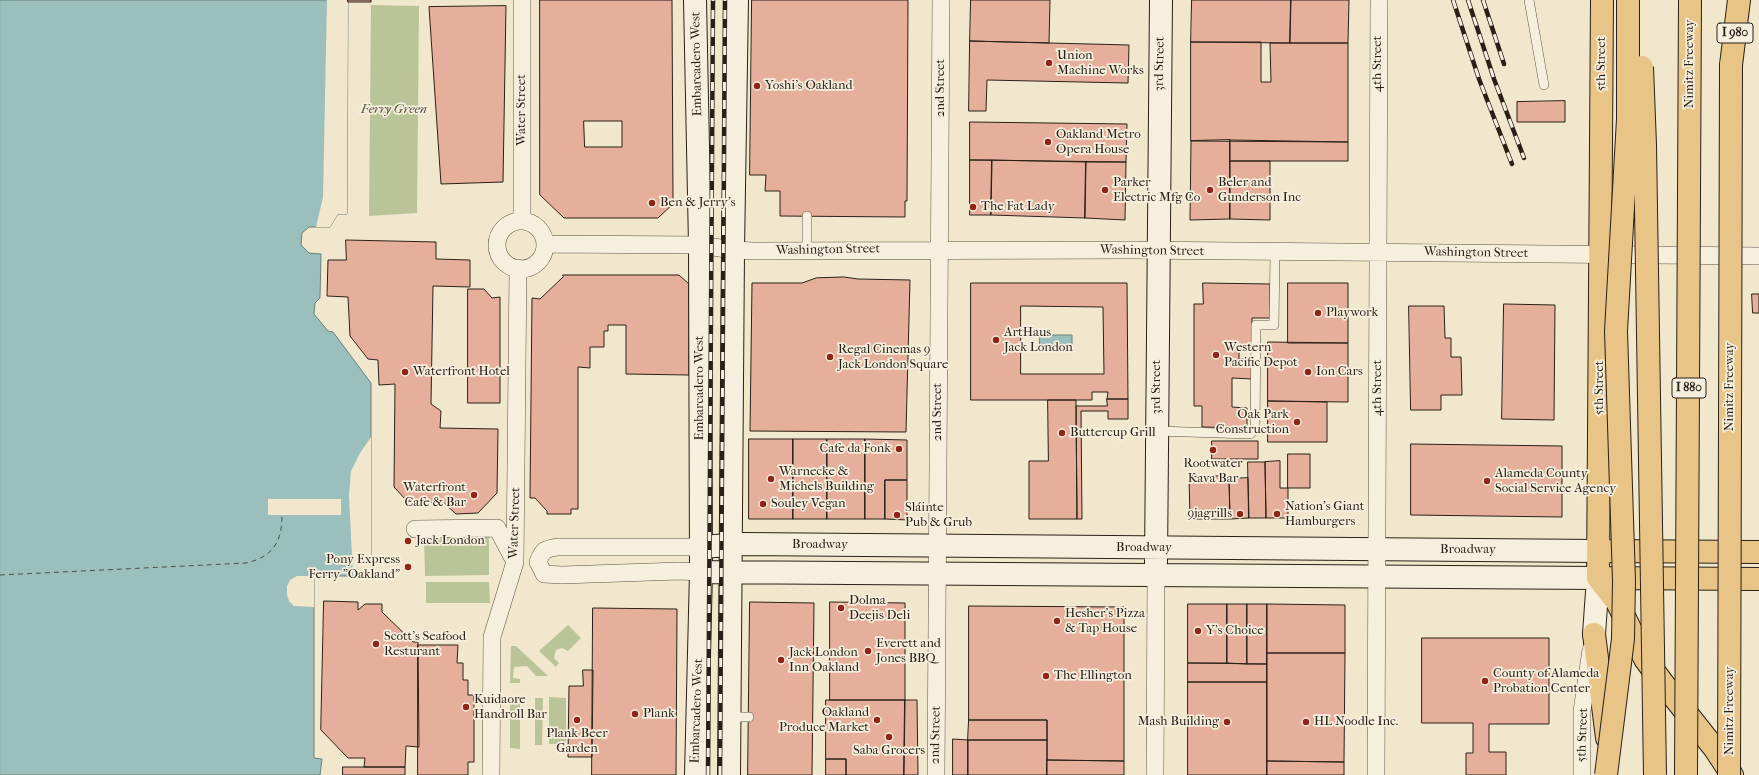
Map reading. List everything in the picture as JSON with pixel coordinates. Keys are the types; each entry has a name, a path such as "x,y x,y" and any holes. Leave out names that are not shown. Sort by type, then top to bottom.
{"main road":[{"name":"5th Street","path":"1598,578 1602,0"},
{"path":"1606,775 1623,639 1624,581 1616,331 1628,120 1628,0"},
{"path":"1640,0 1645,145 1655,775"},
{"name":"Nimitz Freeway","path":"1686,775 1690,0"},
{"name":"Nimitz Freeway","path":"1731,775 1732,0"},
{"name":"I 980","path":"1731,65 1739,0"},
{"name":"Broadway","path":"1599,551 1759,552"},
{"path":"1598,578 1617,602 1645,659 1716,749 1731,775"},
{"name":"Broadway","path":"1598,578 1759,579"},
{"path":"1594,634 1612,775"}],"street":[{"name":"Water Street","path":"522,0 522,221"},
{"name":"Embarcadero West","path":"695,0 700,245 701,547 696,775"},
{"path":"729,775 739,717 731,572 733,250 737,0"},
{"name":"2nd Street","path":"936,775 941,0"},
{"name":"3rd Street","path":"1155,775 1156,431 1161,0"},
{"name":"4th Street","path":"1376,775 1378,576 1379,0"},
{"path":"522,221 535,226 540,231 544,237 545,244 544,251 537,262 525,268 518,268 511,266 500,256 498,241 500,234 509,224 522,221"},
{"name":"Washington Street","path":"545,244 700,245 733,250 807,251 1158,250 1759,256"},
{"name":"Water Street","path":"491,775 492,637 515,562 518,268"},
{"path":"415,529 497,528 515,562 538,562"},
{"name":"Broadway","path":"1598,578 686,571 562,575 544,574 538,562 542,552 548,548 558,547 701,547 731,545 1599,551"},
{"name":"5th Street","path":"1582,775 1582,711 1594,634 1598,578"}],"lane":[{"path":"1529,0 1544,85"},
{"path":"806,216 807,251"},
{"path":"1156,431 1250,434 1255,429 1256,325 1274,325 1274,252"}],"green space":[{"name":"Ferry Green","path":"371,5 419,6 417,213 369,216"},
{"path":"489,535 489,575 425,576 424,536"},
{"path":"426,582 489,582 490,603 426,603"},
{"path":"568,625 581,638 568,651 562,648 556,650 554,658 559,663 556,667 539,651"},
{"path":"511,646 516,646 548,676 536,676 527,666 514,667 513,678 520,679 520,683 510,683"},
{"path":"510,697 520,697 520,749 510,748"},
{"path":"549,697 566,698 566,744 549,744"},
{"path":"535,698 543,698 542,745 535,745"}],"water":[{"path":"0,0 348,0 347,214 338,214 330,227 309,227 302,233 301,245 309,253 321,254 320,298 315,303 314,314 328,331 333,332 371,383 371,576 314,576 314,758 322,759 320,775 0,775"},
{"path":"1040,335 1072,335 1072,346 1040,347"}],"pier":[{"path":"327,0 348,0 347,214 338,214 330,227 316,227 323,197"},
{"path":"371,437 371,576 353,576 349,495 351,471 360,453"},
{"path":"268,499 341,499 341,515 268,515"},
{"path":"297,576 314,576 314,607 294,606 289,601 287,586 290,580"}],"building":[{"path":"348,0 371,0 371,2 348,2"},
{"path":"540,0 672,0 673,204 658,218 564,218 540,195","holes":["584,121 622,121 622,147 585,147"]},
{"path":"752,0 908,0 907,201 905,201 905,217 780,216 780,191 765,191 766,175 750,175"},
{"path":"971,0 1050,0 1049,43 970,41"},
{"path":"1192,0 1291,0 1290,43 1191,42"},
{"path":"1291,0 1349,0 1348,43 1290,43"},
{"path":"506,6 503,182 441,184 429,7"},
{"name":"Union Machine Works","path":"970,41 1129,45 1128,83 987,80 986,111 969,111"},
{"path":"1191,42 1261,42 1261,82 1271,82 1270,43 1348,43 1348,142 1191,141"},
{"path":"1565,101 1565,122 1517,122 1517,102"},
{"name":"Oakland Metro Opera House","path":"970,122 1127,124 1126,162 970,160"},
{"name":"Beler and Gunderson Inc","path":"1230,140 1230,219 1190,220 1191,141"},
{"path":"1230,140 1348,142 1348,161 1230,161"},
{"path":"970,160 992,160 991,215 970,215"},
{"path":"992,160 1086,162 1085,218 991,215"},
{"path":"1230,161 1270,161 1270,220 1230,219"},
{"name":"Parker Electric Mfg Co","path":"1086,162 1126,162 1125,220 1085,218"},
{"name":"Waterfront Hotel","path":"346,240 436,242 436,259 470,260 470,287 433,286 431,404 441,411 440,428 498,429 497,493 478,513 456,514 444,503 407,501 394,487 395,384 379,385 378,360 368,359 350,336 348,297 327,296 328,260 346,260"},
{"path":"563,275 679,275 689,284 689,375 626,374 626,325 608,325 608,331 604,331 604,347 590,347 590,368 578,367 578,509 571,509 571,514 547,514 547,511 535,498 530,498 532,298 540,299 563,277"},
{"name":"Regal Cinemas 9 Jack London Square","path":"844,277 858,279 910,280 906,432 750,431 752,283 802,283 816,278"},
{"name":"ArtHaus Jack London","path":"971,283 1127,283 1128,399 1107,399 1108,392 1092,392 1092,400 971,400","holes":["1021,306 1103,307 1104,374 1021,374"]},
{"name":"Western Pacific Depot","path":"1203,283 1270,284 1270,318 1252,318 1252,351 1239,351 1239,359 1252,359 1252,379 1232,378 1232,407 1247,408 1247,428 1202,427 1202,406 1194,406 1194,304 1203,304"},
{"name":"Playwork","path":"1288,283 1348,283 1348,343 1288,343"},
{"path":"468,289 484,289 492,298 500,297 500,403 468,403"},
{"path":"1752,294 1759,294 1759,313 1753,313"},
{"path":"1504,304 1555,305 1554,420 1502,419"},
{"path":"1409,306 1444,306 1445,338 1451,338 1451,357 1461,357 1462,395 1441,395 1441,410 1411,410"},
{"name":"Ion Cars","path":"1268,342 1348,343 1348,402 1268,401"},
{"path":"1107,399 1128,399 1128,419 1108,419 1108,411 1081,411 1082,519 1077,519 1076,406 1107,406"},
{"name":"Buttercup Grill","path":"1048,400 1076,400 1077,519 1029,519 1029,461 1048,461"},
{"name":"Oak Park Construction","path":"1268,401 1327,402 1327,442 1268,442"},
{"name":"Warnecke & Michels Building","path":"749,439 793,439 793,519 749,519"},
{"path":"793,439 827,439 827,519 793,519"},
{"path":"827,439 865,439 865,519 827,519"},
{"path":"865,439 907,440 907,480 885,480 885,519 865,519"},
{"path":"1212,441 1258,441 1258,459 1212,459"},
{"name":"Alameda County Social Service Agency","path":"1411,444 1562,446 1562,517 1411,515"},
{"path":"1288,454 1310,454 1310,488 1288,488"},
{"path":"1280,461 1280,488 1288,488 1288,518 1266,518 1265,462"},
{"path":"1248,462 1265,462 1266,518 1249,518"},
{"path":"1229,476 1230,519 1190,519 1189,477"},
{"path":"1248,478 1249,518 1230,519 1229,479"},
{"path":"885,480 907,480 907,520 885,519"},
{"path":"324,601 358,602 358,610 365,604 382,604 382,612 413,642 418,642 419,747 406,746 405,767 364,767 365,758 348,758 321,730"},
{"name":"Jack London Inn Oakland","path":"750,602 814,603 812,775 748,775"},
{"name":"Everett and Jones BBQ","path":"830,602 905,603 905,700 830,700"},
{"path":"1188,604 1227,604 1227,663 1188,663"},
{"path":"1227,604 1247,604 1247,664 1227,663"},
{"path":"1247,604 1267,604 1267,664 1247,664"},
{"path":"1267,604 1345,605 1345,653 1267,653"},
{"name":"The Ellington","path":"969,606 1124,607 1124,761 1047,760 1047,720 969,720"},
{"name":"Plank","path":"593,608 677,609 676,775 592,775"},
{"name":"County of Alameda Probation Center","path":"1422,638 1549,638 1549,724 1489,724 1489,752 1506,752 1506,775 1466,775 1466,753 1473,753 1473,723 1422,723"},
{"path":"418,645 458,645 457,663 463,663 463,680 468,680 468,695 474,695 474,762 468,762 468,775 418,775"},
{"name":"HL Noodle Inc.","path":"1267,653 1345,653 1344,762 1267,761"},
{"path":"1188,663 1267,664 1267,682 1188,682"},
{"path":"583,670 593,670 592,757 568,757 569,686 583,686"},
{"name":"Mash Building","path":"1188,682 1267,682 1267,775 1188,775"},
{"path":"826,700 905,700 904,775 846,775 846,759 826,759"},
{"path":"905,700 917,700 918,775 904,775"},
{"path":"969,720 1047,720 1047,740 968,740"},
{"path":"953,739 968,740 968,775 953,775"},
{"path":"968,740 1047,740 1047,775 968,775"},
{"path":"826,759 846,759 846,775 826,775"},
{"path":"1047,760 1124,761 1124,775 1047,775"},
{"path":"1267,761 1344,762 1344,775 1267,775"},
{"path":"343,767 405,767 405,775 343,775"}],"ferry route":[{"path":"0,575 246,563 263,557 274,547 280,533 282,515"}],"railway":[{"path":"708,775 713,0"},
{"path":"720,775 725,0"},
{"path":"1453,0 1479,79 1512,164"},
{"path":"1468,0 1494,79 1524,158"},
{"path":"1483,0 1504,64"}],"place":[{"name":"Union Machine Works","path":"1049,63"},
{"name":"Yoshi's Oakland","path":"757,86"},
{"name":"Oakland Metro Opera House","path":"1048,142"},
{"name":"Parker Electric Mfg Co","path":"1105,190"},
{"name":"Beler and Gunderson Inc","path":"1210,190"},
{"name":"Ben & Jerry's","path":"652,203"},
{"name":"The Fat Lady","path":"973,207"},
{"name":"Playwork","path":"1318,313"},
{"name":"ArtHaus Jack London","path":"996,340"},
{"name":"Western Pacific Depot","path":"1216,355"},
{"name":"Regal Cinemas 9 Jack London Square","path":"830,357"},
{"name":"Waterfront Hotel","path":"405,372"},
{"name":"Ion Cars","path":"1308,372"},
{"name":"Oak Park Construction","path":"1297,422"},
{"name":"Buttercup Grill","path":"1062,433"},
{"name":"Cafe da Fonk","path":"899,449"},
{"name":"Rootwater Kava Bar","path":"1213,450"},
{"name":"Warnecke & Michels Building","path":"771,479"},
{"name":"Alameda County Social Service Agency","path":"1487,481"},
{"name":"Waterfront Cafe & Bar","path":"474,495"},
{"name":"Souley Vegan","path":"763,504"},
{"name":"9jagrills","path":"1240,514"},
{"name":"Nation's Giant Hamburgers","path":"1277,514"},
{"name":"Sláinte Pub & Grub","path":"897,515"},
{"name":"Jack London","path":"408,541"},
{"name":"Pony Express Ferry \"Oakland\"","path":"408,567"},
{"name":"Dolma Deejis Deli","path":"841,608"},
{"name":"Hesher's Pizza & Tap House","path":"1057,621"},
{"name":"Y's Choice","path":"1198,631"},
{"name":"Scott's Seafood Resturant","path":"376,644"},
{"name":"Everett and Jones BBQ","path":"868,651"},
{"name":"Jack London Inn Oakland","path":"781,660"},
{"name":"The Ellington","path":"1046,676"},
{"name":"County of Alameda Probation Center","path":"1485,681"},
{"name":"Kuidaore Handroll Bar","path":"466,707"},
{"name":"Plank","path":"635,714"},
{"name":"Plank Beer Garden","path":"577,720"},
{"name":"Oakland Produce Market","path":"877,720"},
{"name":"Mash Building","path":"1227,722"},
{"name":"HL Noodle Inc.","path":"1306,722"},
{"name":"Saba Grocers","path":"889,737"}]}
